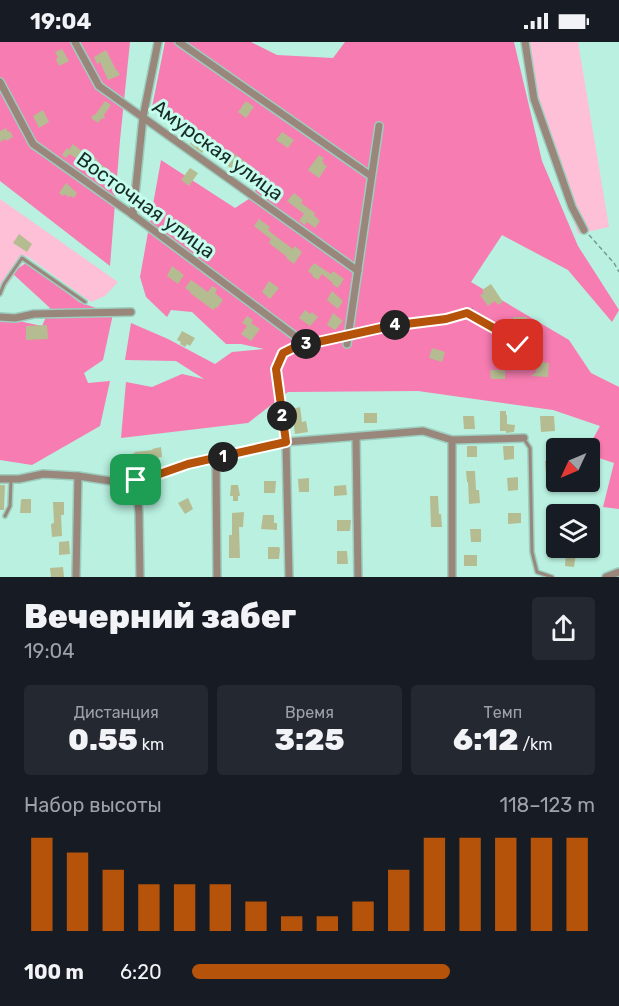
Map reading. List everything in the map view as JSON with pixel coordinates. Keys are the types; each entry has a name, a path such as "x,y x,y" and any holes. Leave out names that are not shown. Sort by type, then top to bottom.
{"street":[{"name":"Амурская улица","path":"75,42 99,86 358,271"},
{"path":"134,215 143,117 158,42"},
{"path":"179,42 371,176"},
{"path":"525,42 534,99 572,207 584,230"},
{"name":"Восточная улица","path":"0,82 33,144 134,215 295,336"},
{"path":"347,344 379,126"},
{"path":"0,317 131,312"},
{"path":"278,387 286,442 289,577"},
{"path":"0,479 19,479 43,474 78,476 124,483 151,477 188,464 286,442 423,431 452,440 524,438"},
{"path":"356,437 358,577"},
{"path":"452,440 452,577"},
{"path":"216,459 217,577"},
{"path":"76,577 78,476"},
{"path":"136,480 140,577"},
{"path":"606,577 619,572"}],"lane":[{"path":"0,294 4,284 22,258 85,302"},
{"path":"524,438 530,448 532,552 537,572 552,577"},
{"path":"5,516 10,506 11,479"}],"path":[{"path":"584,230 614,263 619,272"},
{"path":"278,387 276,369 283,353 295,347 390,326 446,319 467,313 473,308"},
{"path":"467,313 515,340 518,345"}],"shaded area":[{"path":"0,42 130,42 110,266 0,181"},
{"path":"165,42 251,42 277,55 333,58 345,42 514,42 542,161 578,246 619,310 612,322 568,270 502,235 471,282 569,340 591,373 619,387 619,509 603,507 614,463 600,458 600,438 593,438 600,426 553,410 418,391 288,392 248,423 121,438 126,382 152,387 182,374 204,379 176,361 125,360 131,323 168,339 215,364 232,352 264,349 241,344 226,344 192,312 171,310 167,317 146,297 140,277 161,160 235,208 255,195 257,171 152,107"},
{"path":"523,42 578,42 609,227 578,234 537,114"},
{"path":"0,199 118,282 105,296 91,302 27,256 0,296"},
{"path":"27,262 79,302 113,314 103,360 84,373 88,383 110,381 100,426 32,465 0,460 0,317 42,326 50,308 12,273"}],"building":[{"path":"62,49 69,61 59,66 55,52"},
{"path":"106,50 120,75 108,80 100,62 97,64 94,57"},
{"path":"105,101 111,105 104,115 105,118 98,123 91,118"},
{"path":"246,101 254,107 246,118 238,112"},
{"path":"43,110 49,122 39,128 33,116"},
{"path":"6,128 13,137 0,142 0,131"},
{"path":"282,132 294,140 288,148 276,140"},
{"path":"198,133 232,160 235,154 247,163 239,174 204,149 202,153 190,144"},
{"path":"73,144 108,169 106,172 109,173 104,181 85,163 69,154 66,158 62,155"},
{"path":"319,155 324,158 323,164 327,166 319,178 308,170"},
{"path":"190,168 198,173 189,186 181,180"},
{"path":"66,183 77,193 74,198 59,193"},
{"path":"294,193 303,200 301,203 315,213 314,215 320,221 315,228 307,222 305,225 299,221 304,214 287,201"},
{"path":"259,219 270,227 268,230 278,238 293,249 295,246 302,252 294,264 269,243 271,239 254,226"},
{"path":"175,224 182,230 186,224 190,227 182,239 171,230"},
{"path":"19,234 32,244 27,252 13,243"},
{"path":"314,263 331,274 333,271 344,279 338,288 322,274 318,280 312,276 308,271"},
{"path":"172,266 184,275 178,284 167,276"},
{"path":"191,280 208,292 212,286 217,289 215,293 223,300 217,308 213,310 185,288"},
{"path":"269,281 279,288 270,299 262,292"},
{"path":"491,284 503,302 498,305 495,301 488,306 480,295 484,293 482,290"},
{"path":"332,291 343,301 338,309 327,300"},
{"path":"305,310 318,317 310,326 299,318"},
{"path":"333,313 343,321 335,330 327,325"},
{"path":"247,316 253,320 251,323 260,329 251,341 241,334 247,326 242,323"},
{"path":"513,317 527,317 527,326 510,325"},
{"path":"47,325 48,339 26,340 26,326"},
{"path":"182,331 195,338 190,346 187,344 185,347 177,340"},
{"path":"529,336 540,337 538,351 527,350"},
{"path":"432,348 445,352 442,362 429,358"},
{"path":"549,363 548,377 531,376 536,372 535,364"},
{"path":"490,370 505,370 505,379 491,379"},
{"path":"300,407 302,422 306,421 308,432 295,434 293,418 290,418 289,410"},
{"path":"500,411 506,411 507,424 515,425 514,432 500,431"},
{"path":"364,413 377,413 377,423 364,423"},
{"path":"463,416 474,416 475,429 464,429"},
{"path":"540,416 554,416 555,431 541,432"},
{"path":"467,446 477,446 477,457 467,457"},
{"path":"503,446 514,446 514,459 504,460"},
{"path":"161,447 162,457 133,462 131,454 134,452"},
{"path":"466,471 475,471 476,490 479,490 480,503 469,504"},
{"path":"518,477 518,490 508,491 507,478"},
{"path":"309,478 309,492 299,492 298,479"},
{"path":"264,481 276,481 275,493 264,493"},
{"path":"0,485 5,485 4,510 0,510"},
{"path":"231,485 238,485 240,496 238,496 238,501 233,501 233,496 230,496"},
{"path":"346,485 347,495 334,496 334,486"},
{"path":"430,496 438,496 442,527 431,527"},
{"path":"188,498 193,509 185,514 178,503"},
{"path":"22,499 31,499 31,513 20,513"},
{"path":"53,502 64,502 64,515 61,515 62,536 52,537"},
{"path":"244,512 243,527 239,527 240,558 229,558 232,513"},
{"path":"508,513 521,513 521,523 508,524"},
{"path":"263,515 274,515 277,530 261,529"},
{"path":"337,520 351,520 350,531 337,531"},
{"path":"470,529 481,529 481,542 471,542"},
{"path":"69,541 70,554 59,555 59,542"},
{"path":"268,547 279,547 279,559 268,559"},
{"path":"337,551 347,551 348,564 337,564"},
{"path":"464,555 477,555 477,566 464,566"},
{"path":"566,558 575,558 574,567 565,566"},
{"path":"63,567 64,577 51,577 50,568"}],"route":[{"path":"136,480 188,464 286,442 276,369 283,353 295,347 390,326 446,319 467,313 515,340 518,345"}]}
